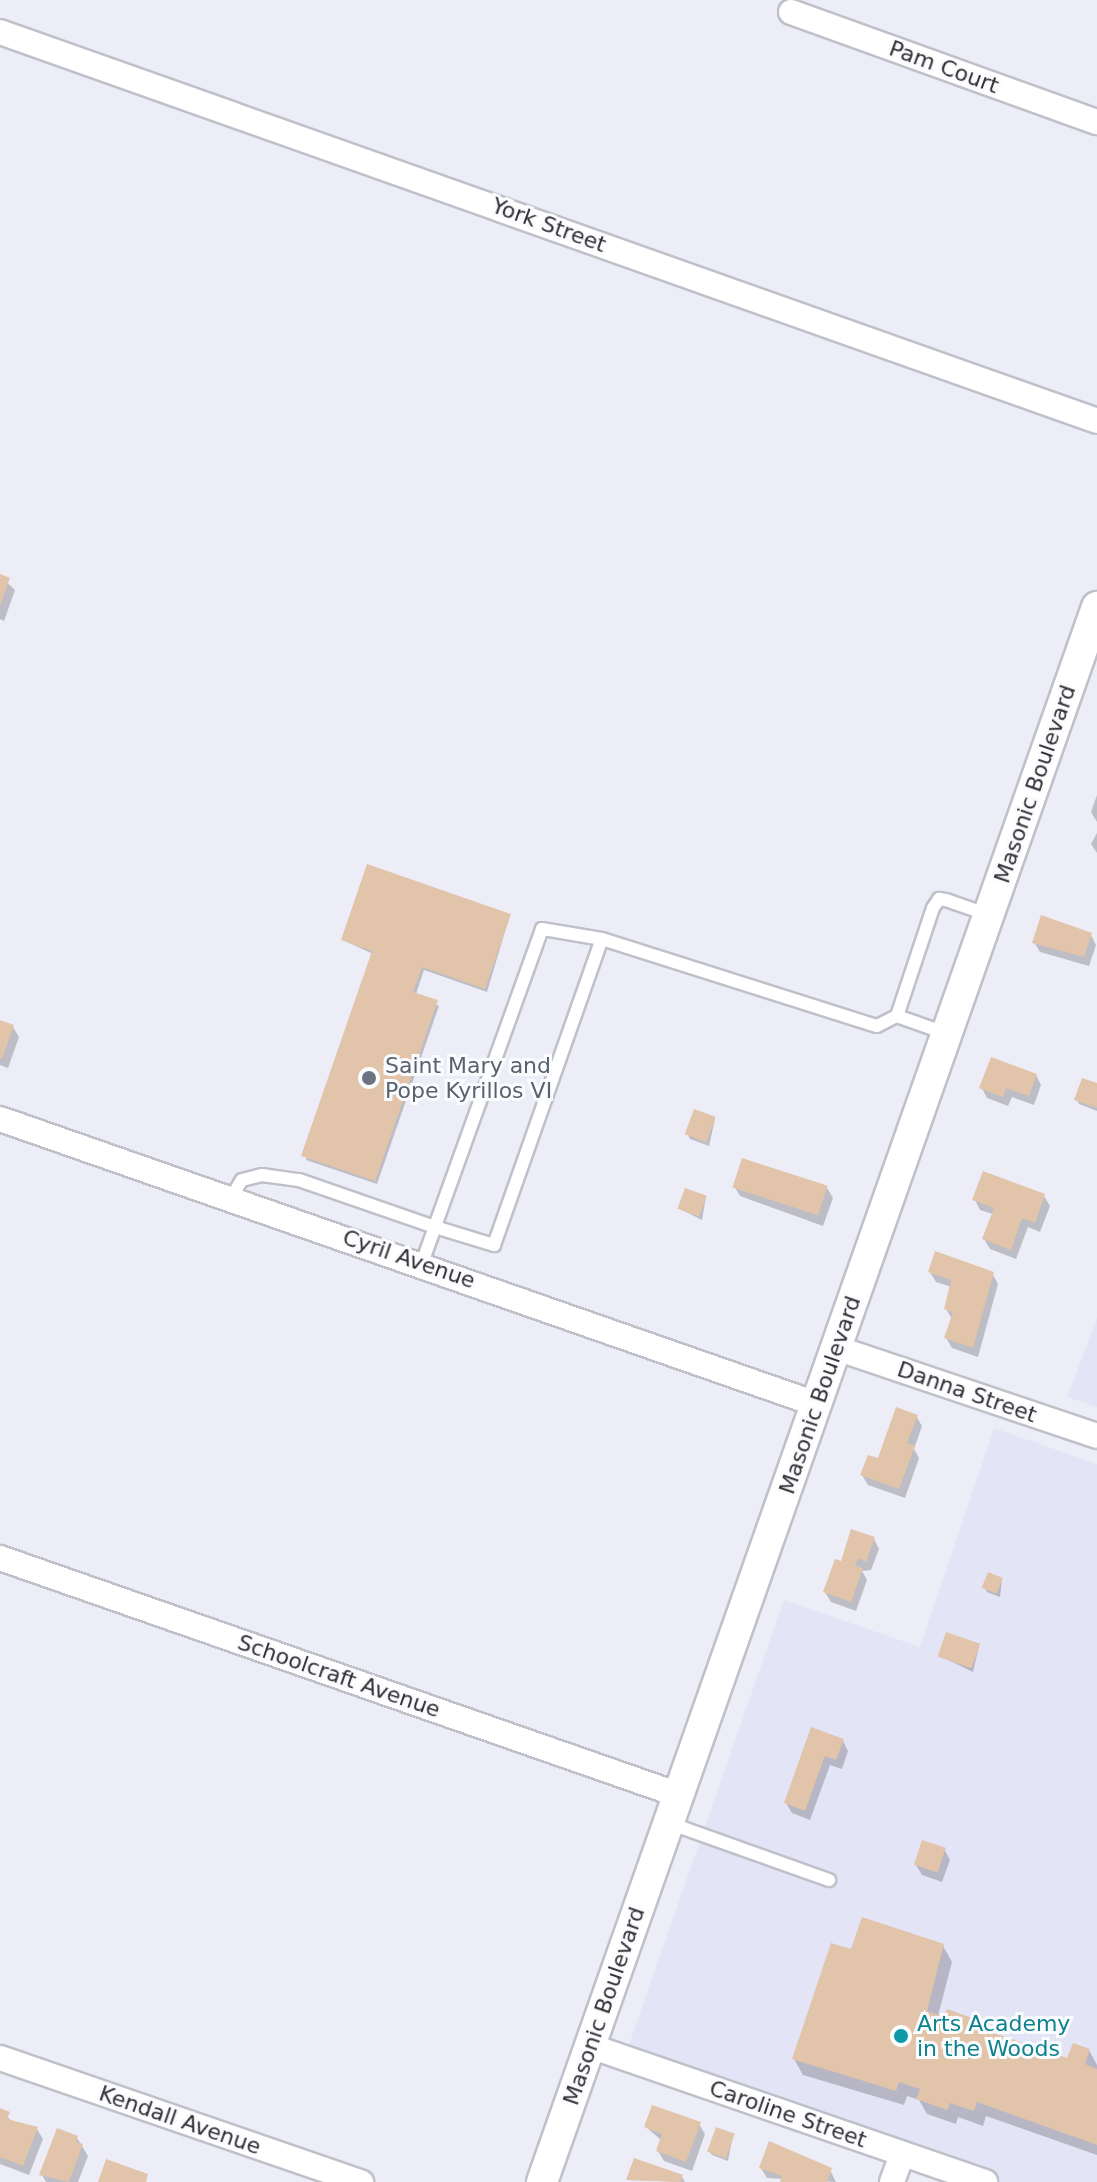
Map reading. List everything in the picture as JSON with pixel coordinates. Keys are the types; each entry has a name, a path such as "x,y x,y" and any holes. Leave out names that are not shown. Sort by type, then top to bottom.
{"street":[{"name":"Pam Court","path":"791,12 1097,122"},
{"name":"York Street","path":"0,32 1097,421"},
{"name":"Masonic Boulevard","path":"542,2182 1097,607"},
{"name":"Cyril Avenue","path":"0,1119 422,1263 816,1404"},
{"name":"Danna Street","path":"836,1348 1097,1436"},
{"name":"Schoolcraft Avenue","path":"0,1558 679,1795"},
{"name":"Caroline Street","path":"590,2046 902,2154 929,2173 985,2182"},
{"name":"Kendall Avenue","path":"0,2058 361,2182"},
{"path":"892,2182 902,2154"}],"lane":[{"path":"422,1263 542,929 602,939 877,1026 897,1016 939,899 989,915"},
{"path":"231,1198 242,1180 262,1175 299,1180 494,1245 602,939"},
{"path":"897,1016 947,1034"},
{"path":"669,1823 829,1880"}],"shaded area":[{"path":"1097,1318 1097,1407 1067,1397"},
{"name":"Arts Academy in the Woods","path":"994,1428 1097,1464 1097,2182 993,2182 625,2056 784,1600 920,1647"}],"building":[{"path":"0,574 10,578 0,606"},
{"name":"Saint Mary and Pope Kyrillos VI","path":"367,864 511,914 485,989 422,967 413,992 438,1000 375,1181 301,1156 372,951 341,940"},
{"path":"1041,915 1092,933 1084,957 1032,943"},
{"path":"0,1020 14,1025 2,1059 0,1058"},
{"path":"991,1057 1037,1074 1029,1096 1006,1088 1003,1097 979,1088"},
{"path":"1082,1078 1097,1083 1097,1108 1074,1100"},
{"path":"694,1109 716,1117 706,1142 685,1134"},
{"path":"742,1158 828,1186 818,1215 732,1187"},
{"path":"983,1171 1045,1194 1035,1223 1022,1218 1011,1250 982,1239 994,1208 972,1200"},
{"path":"685,1188 707,1196 699,1217 677,1209"},
{"path":"935,1251 994,1272 973,1348 944,1338 953,1312 944,1309 951,1280 928,1272"},
{"path":"896,1407 918,1415 907,1443 915,1446 899,1489 860,1475 868,1455 878,1458"},
{"path":"851,1529 875,1537 866,1562 858,1558 855,1566 863,1568 851,1602 823,1592 835,1559 841,1561"},
{"path":"988,1572 1003,1578 996,1594 982,1588"},
{"path":"946,1632 980,1644 972,1668 938,1657"},
{"path":"811,1727 844,1739 836,1760 825,1756 805,1811 784,1803"},
{"path":"922,1840 946,1848 938,1872 914,1865"},
{"name":"Arts Academy in the Woods","path":"862,1917 944,1944 927,2011 945,2017 947,2009 978,2020 976,2027 1067,2058 1073,2043 1090,2049 1085,2064 1097,2069 1097,2145 977,2102 974,2111 950,2103 947,2110 916,2099 920,2089 899,2082 896,2091 792,2059 831,1943 851,1949"},
{"path":"652,2105 701,2122 686,2162 656,2151 662,2134 644,2127"},
{"path":"0,2108 10,2112 7,2119 38,2127 23,2166 0,2157"},
{"path":"716,2127 735,2134 726,2158 707,2151"},
{"path":"57,2128 78,2136 76,2142 83,2144 69,2182 39,2175"},
{"path":"769,2141 832,2168 827,2182 780,2182 782,2176 759,2168"},
{"path":"634,2158 683,2175 680,2182 626,2180"},
{"path":"106,2159 148,2174 146,2182 98,2182"}],"place":[{"name":"Saint Mary and Pope Kyrillos VI","path":"369,1078"},
{"name":"Arts Academy in the Woods","path":"901,2036"}]}
